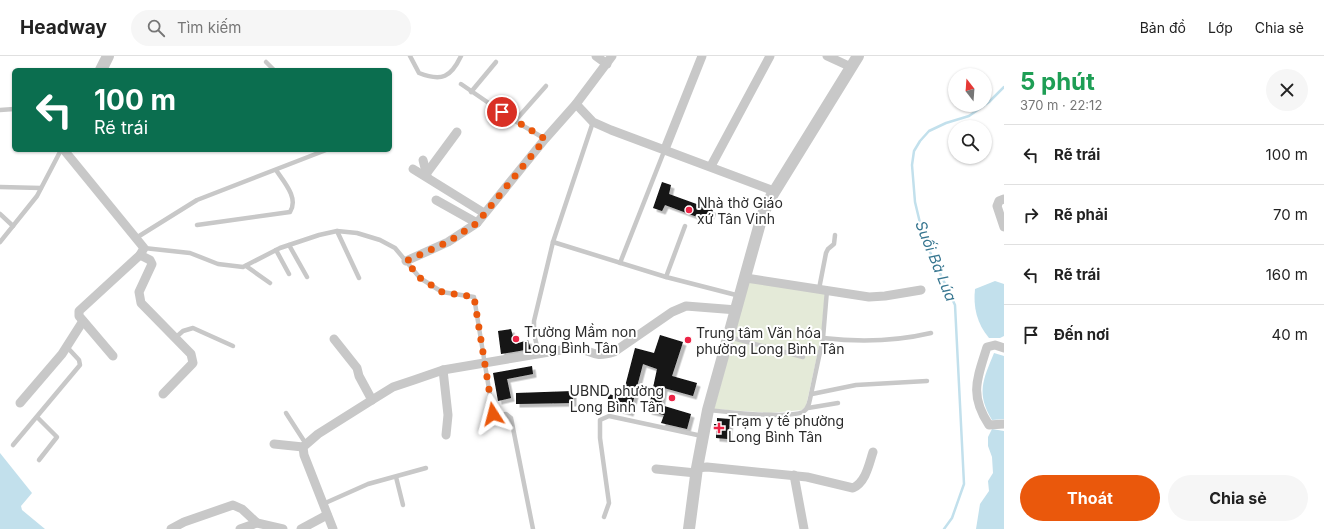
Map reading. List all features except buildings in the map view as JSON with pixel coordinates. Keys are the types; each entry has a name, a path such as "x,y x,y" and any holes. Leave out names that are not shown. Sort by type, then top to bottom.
{"street":[{"path":"101,68 108,56"},
{"path":"406,261 448,242 477,223 545,139 576,104 610,60 596,56"},
{"path":"666,149 702,56"},
{"path":"711,166 770,56"},
{"path":"827,56 851,67"},
{"path":"689,529 697,471 708,410 746,278 762,216 774,191 858,56"},
{"path":"576,104 593,122 774,191"},
{"path":"426,175 457,132"},
{"path":"66,152 136,238 142,251 152,264 139,292 141,303 191,354 193,363 163,394"},
{"path":"423,160 426,175"},
{"path":"413,169 426,175 484,213"},
{"path":"1004,199 1000,201 997,206 1004,227"},
{"path":"436,200 477,223"},
{"path":"113,356 78,316 79,311 142,251"},
{"path":"746,278 869,297 921,290"},
{"path":"274,444 305,445 318,434 393,387 443,370 539,355 573,348 581,348 600,356 614,352 672,312 686,306 737,310"},
{"path":"20,403 43,378 67,347 83,321"},
{"path":"334,340 357,368 359,376 372,400"},
{"path":"1004,348 995,345 987,347 976,388 980,411 989,425 1004,424"},
{"path":"443,370 448,415 446,435"},
{"path":"305,445 304,455 333,529"},
{"path":"656,469 697,471 707,467 794,475 853,488 859,485 863,480 873,452"},
{"path":"794,475 804,529"},
{"path":"171,529 233,505 242,509 257,523 282,529"},
{"path":"301,529 327,515"},
{"path":"191,520 195,529"},
{"path":"240,529 257,523"}],"lane":[{"path":"410,56 419,73 428,76 441,77 455,70 462,56"},
{"path":"266,62 272,68"},
{"path":"470,92 496,62"},
{"path":"461,84 470,92 545,139"},
{"path":"515,121 546,86"},
{"path":"0,110 12,110"},
{"path":"539,355 534,334 534,321 554,242 593,122"},
{"path":"620,263 666,149"},
{"path":"0,242 37,196 60,152"},
{"path":"136,238 197,200 321,152"},
{"path":"197,225 290,212 294,206 294,199 276,170"},
{"path":"0,187 41,188"},
{"path":"0,214 13,226"},
{"path":"666,277 685,226"},
{"path":"337,231 359,278"},
{"path":"246,266 276,250 319,235 337,231 357,233 380,240 395,248 420,278 442,292 474,297 493,414 495,416 506,414 510,418 533,529"},
{"path":"808,408 823,338 823,289 826,253 834,244 835,235"},
{"path":"554,242 666,277 740,296"},
{"path":"289,245 307,277"},
{"path":"276,250 289,274"},
{"path":"142,251 177,251 190,253 218,264 246,266 270,283"},
{"path":"175,338 183,331 193,328 233,346"},
{"path":"823,338 842,340 881,339 931,333"},
{"path":"729,337 803,357"},
{"path":"13,446 80,365 79,360 67,347"},
{"path":"812,394 856,385 928,380"},
{"path":"708,410 770,415 797,413 808,408 838,403"},
{"path":"286,413 305,445"},
{"path":"604,517 609,504 600,438 600,420 603,417 609,416 625,418 703,437"},
{"path":"37,417 57,437 39,460"},
{"path":"323,504 368,484 426,468"},
{"path":"396,477 403,505"}],"green space":[{"path":"749,281 825,293 821,338 806,406 802,410 770,413 714,409"}],"water":[{"path":"995,281 1004,284 1004,336 1000,338 989,338 981,327 975,309 975,289"},
{"path":"994,353 1004,356 1004,419 992,420 984,402 983,386 984,379"},
{"path":"992,429 1004,431 1004,529 976,529 980,504 989,491 988,481 993,473 992,457 988,446 988,437"},
{"path":"0,453 32,493 21,506 22,510 45,529 0,529"}],"waterway":[{"name":"Suối Bà Lúa","path":"944,529 952,518 964,484 955,305 930,252 921,227 915,202 912,165 914,151 929,131 946,123 969,116 989,102 1004,87"}],"place":[{"name":"Nhà thờ Giáo xứ Tân Vinh","path":"689,210"},
{"name":"Trường Mầm non Long Bình Tân","path":"516,339"},
{"name":"Trung tâm Văn hóa phường Long Bình Tân","path":"688,340"},
{"name":"UBND phường Long Bình Tân","path":"672,398"},
{"name":"Trạm y tế phường Long Bình Tân","path":"719,428"}],"route":[{"path":"493,414 476,300 474,297 470,296 442,292 420,278 406,261 448,242 477,223 545,139 502,112"}]}
